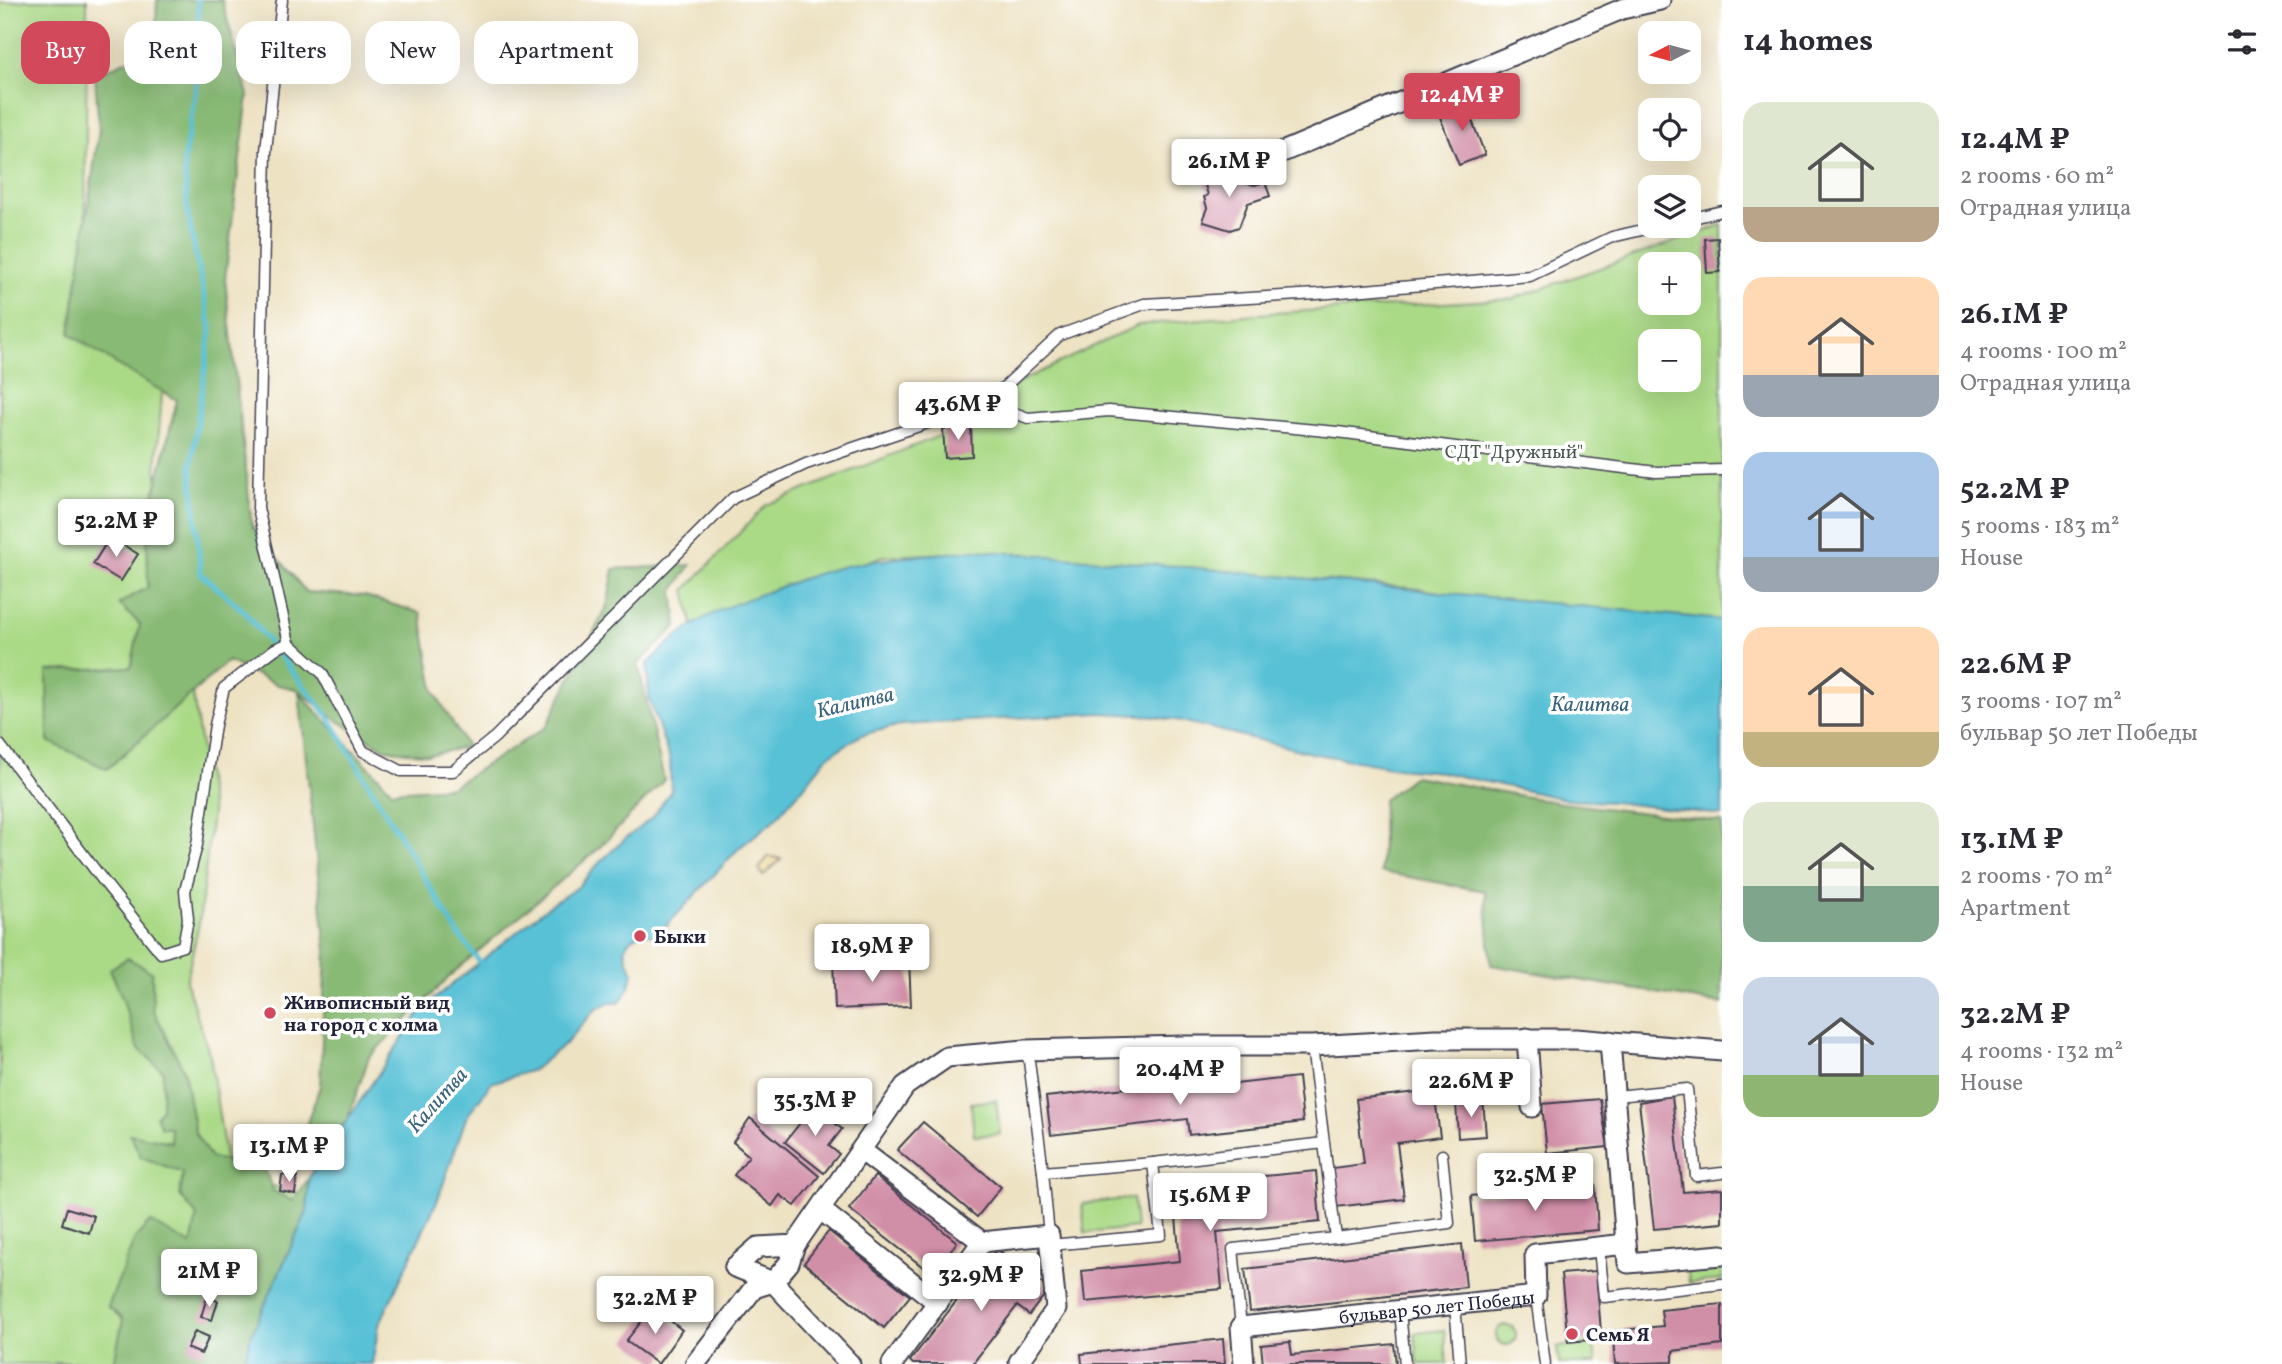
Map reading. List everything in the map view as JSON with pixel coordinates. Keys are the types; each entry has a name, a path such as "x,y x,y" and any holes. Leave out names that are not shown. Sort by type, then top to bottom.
{"street":[{"path":"1241,169 1622,9 1660,0"},
{"path":"695,1364 754,1288 773,1282 789,1263 795,1245 905,1086 947,1057 1025,1050 1312,1046 1436,1038 1610,1041 1722,1051"},
{"path":"1527,1038 1532,1107"},
{"path":"1610,1041 1627,1254"},
{"path":"862,1151 982,1242 1050,1240 1056,1310 1019,1362 1021,1364"},
{"path":"821,1210 938,1303"},
{"path":"891,1364 982,1242"},
{"path":"795,1245 758,1247 735,1267 773,1282 850,1364"},
{"name":"бульвар 50 лет Победы","path":"1241,1327 1536,1296 1535,1254 1599,1248 1627,1254 1722,1255"},
{"path":"1241,1327 1244,1364"}],"lane":[{"path":"282,0 266,151 258,508 289,643 322,673 363,751 401,771 453,771 495,737 733,498 806,464 987,403 1060,335 1144,304 1317,294 1530,276 1612,237 1638,231"},
{"path":"1701,216 1722,211"},
{"path":"987,403 1028,418 1109,411 1337,432 1656,472 1722,470"},
{"path":"0,745 161,953 183,946 188,919 185,891 197,845 215,725 224,688 275,649 289,643"},
{"path":"1312,1046 1336,1238"},
{"path":"1025,1050 1029,1061 1050,1240 1161,1234 1153,1163"},
{"path":"1616,1096 1687,1088 1696,1176 1722,1173"},
{"path":"1043,1172 1153,1163 1324,1143"},
{"path":"1241,1327 1233,1249 1449,1223 1442,1155"},
{"path":"1599,1248 1604,1297 1722,1284"},
{"path":"1536,1296 1545,1364"},
{"path":"1455,1305 1460,1364"},
{"path":"1400,1311 1405,1364"}],"green space":[{"path":"26,0 87,0 87,21 21,21 21,84 86,84 85,253 169,307 156,469 212,813 199,923 186,982 210,1056 228,1174 303,1194 253,1338 250,1364 0,1364 0,3"},
{"path":"157,0 222,0 236,51 236,84 245,84 248,95 225,279 252,526 306,592 365,596 421,613 434,691 467,747 428,755 385,749 338,721 296,689 278,685 228,661 107,769 48,741 47,671 131,667 140,624 119,604 148,587 147,524 177,400 70,334 99,129 96,84 110,84 110,68 124,61 124,84 222,84 222,21 156,21"},
{"name":"СДТ \"Дружный\"","path":"1722,225 1722,639 1582,618 1421,589 1134,563 973,552 883,556 743,604 695,635 685,590 766,505 974,422 1019,382 1138,325 1257,314 1512,299 1638,255 1638,315 1701,315 1701,252 1645,252 1685,238 1701,238 1701,232"},
{"path":"691,565 673,591 677,626 638,664 664,780 598,849 454,972 369,1057 332,1166 297,1152 320,1086 326,950 299,693 392,791 451,787 546,727 607,606 614,569"},
{"path":"1414,776 1561,803 1722,822 1722,1004 1491,965 1485,891 1381,872 1383,800"},
{"path":"128,958 152,972 153,1009 184,1071 195,1133 211,1158 264,1167 273,1191 293,1201 309,1178 307,1211 252,1333 243,1364 55,1364 114,1362 123,1319 108,1307 135,1238 150,1222 191,1245 197,1216 180,1195 183,1173 141,1157 130,1134 171,1142 170,1127 161,1127 156,1116 162,1108 163,1071 138,1048 110,969"},
{"path":"996,1100 1000,1134 974,1136 971,1103"},
{"path":"1133,1198 1136,1228 1085,1233 1082,1204"},
{"path":"1722,1258 1722,1280 1689,1283 1687,1261"},
{"path":"1506,1325 1513,1328 1516,1335 1513,1342 1506,1345 1499,1342 1496,1335 1499,1328"},
{"path":"1444,1330 1447,1364 1418,1364 1415,1333"},
{"path":"1594,1343 1596,1364 1559,1364 1557,1347"}],"sand":[{"path":"769,856 781,859 763,876 759,869"}],"water":[{"name":"Калитва","path":"975,550 1188,567 1722,620 1722,815 1613,802 1569,800 1441,772 1397,768 1311,753 1182,721 1141,715 1099,713 901,725 861,735 827,757 773,821 739,848 656,937 643,932 629,941 625,949 633,973 628,990 619,1003 608,1003 595,1010 567,1042 533,1070 491,1083 466,1118 438,1199 379,1325 372,1364 243,1364 252,1333 307,1212 309,1178 323,1147 346,1122 422,1009 550,905 578,887 600,862 652,818 671,791 670,760 649,699 647,665 676,637 705,618 801,579 862,563"}],"building":[{"path":"1465,102 1485,155 1459,165 1438,112"},
{"path":"1226,168 1229,178 1255,185 1265,182 1270,196 1248,203 1239,227 1230,230 1204,222 1203,218 1207,208 1204,197 1208,195 1202,175"},
{"path":"1718,238 1720,272 1707,273 1705,239"},
{"path":"971,427 972,456 945,458 943,429"},
{"path":"110,537 138,554 121,581 93,564"},
{"path":"909,958 911,1006 835,1009 833,961"},
{"path":"1298,1077 1303,1122 1189,1135 1187,1119 1051,1135 1046,1097 1187,1081 1191,1089"},
{"path":"1434,1090 1440,1137 1397,1143 1404,1199 1336,1207 1332,1168 1364,1164 1356,1099"},
{"path":"1672,1096 1683,1192 1722,1189 1722,1223 1654,1229 1639,1102"},
{"path":"1483,1099 1486,1136 1458,1138 1456,1101"},
{"path":"1600,1099 1608,1147 1547,1153 1542,1104"},
{"path":"809,1103 842,1129 829,1146 839,1154 824,1173 785,1142 800,1123 796,1120"},
{"path":"750,1118 819,1176 795,1206 780,1195 772,1206 734,1175 749,1156 733,1142"},
{"path":"923,1122 1001,1187 977,1217 897,1150"},
{"path":"1316,1171 1320,1222 1217,1232 1222,1289 1085,1302 1082,1271 1180,1261 1173,1185"},
{"path":"282,1175 297,1177 295,1194 280,1191"},
{"path":"875,1176 957,1242 932,1274 849,1209"},
{"path":"1595,1184 1598,1230 1475,1241 1471,1196"},
{"path":"67,1208 94,1216 89,1233 62,1224"},
{"path":"829,1231 910,1296 884,1328 804,1263"},
{"path":"1462,1244 1466,1287 1250,1312 1245,1269"},
{"path":"997,1249 1049,1289 1029,1315 1017,1306 974,1362 976,1364 913,1364 910,1361"},
{"path":"174,1257 180,1257 181,1266 174,1266"},
{"path":"1596,1271 1601,1332 1663,1326 1661,1310 1722,1304 1722,1345 1673,1351 1673,1362 1615,1364 1613,1338 1568,1342 1561,1274"},
{"path":"207,1297 218,1301 212,1320 201,1317"},
{"path":"653,1307 682,1330 658,1364 626,1341"},
{"path":"195,1331 209,1337 201,1354 187,1348"},
{"path":"1223,1339 1225,1364 1082,1364 1081,1354"},
{"path":"1290,1342 1292,1355 1394,1344 1396,1364 1263,1364 1261,1345"}],"waterway":[{"path":"198,0 200,65 184,159 188,217 211,329 191,467 201,574 244,611 328,716 457,932 484,968"}],"place":[{"name":"Быки","path":"640,936"},
{"name":"Живописный вид на город с холма","path":"270,1013"},
{"name":"Семь Я","path":"1572,1334"}]}
